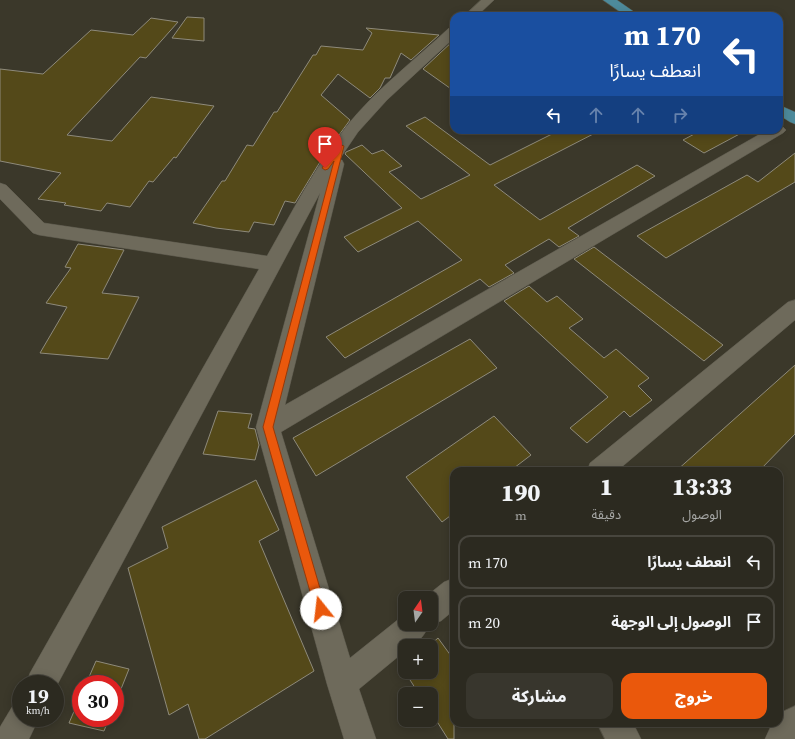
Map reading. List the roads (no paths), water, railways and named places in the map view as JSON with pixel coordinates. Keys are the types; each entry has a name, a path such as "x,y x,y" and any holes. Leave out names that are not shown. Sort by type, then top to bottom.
{"main road":[{"path":"609,0 628,12"},
{"path":"783,112 795,119"}],"street":[{"path":"474,12 488,0"},
{"path":"46,675 325,168 352,129 382,97 450,35"},
{"path":"783,127 795,119"},
{"path":"268,427 771,134"},
{"path":"341,146 268,427 342,684 360,739"},
{"path":"0,189 39,229 272,264"},
{"path":"604,467 795,308"},
{"path":"438,605 450,595"},
{"path":"342,684 406,631"},
{"path":"781,739 795,722"},
{"path":"11,739 18,727"},
{"path":"617,727 625,739"}]}
